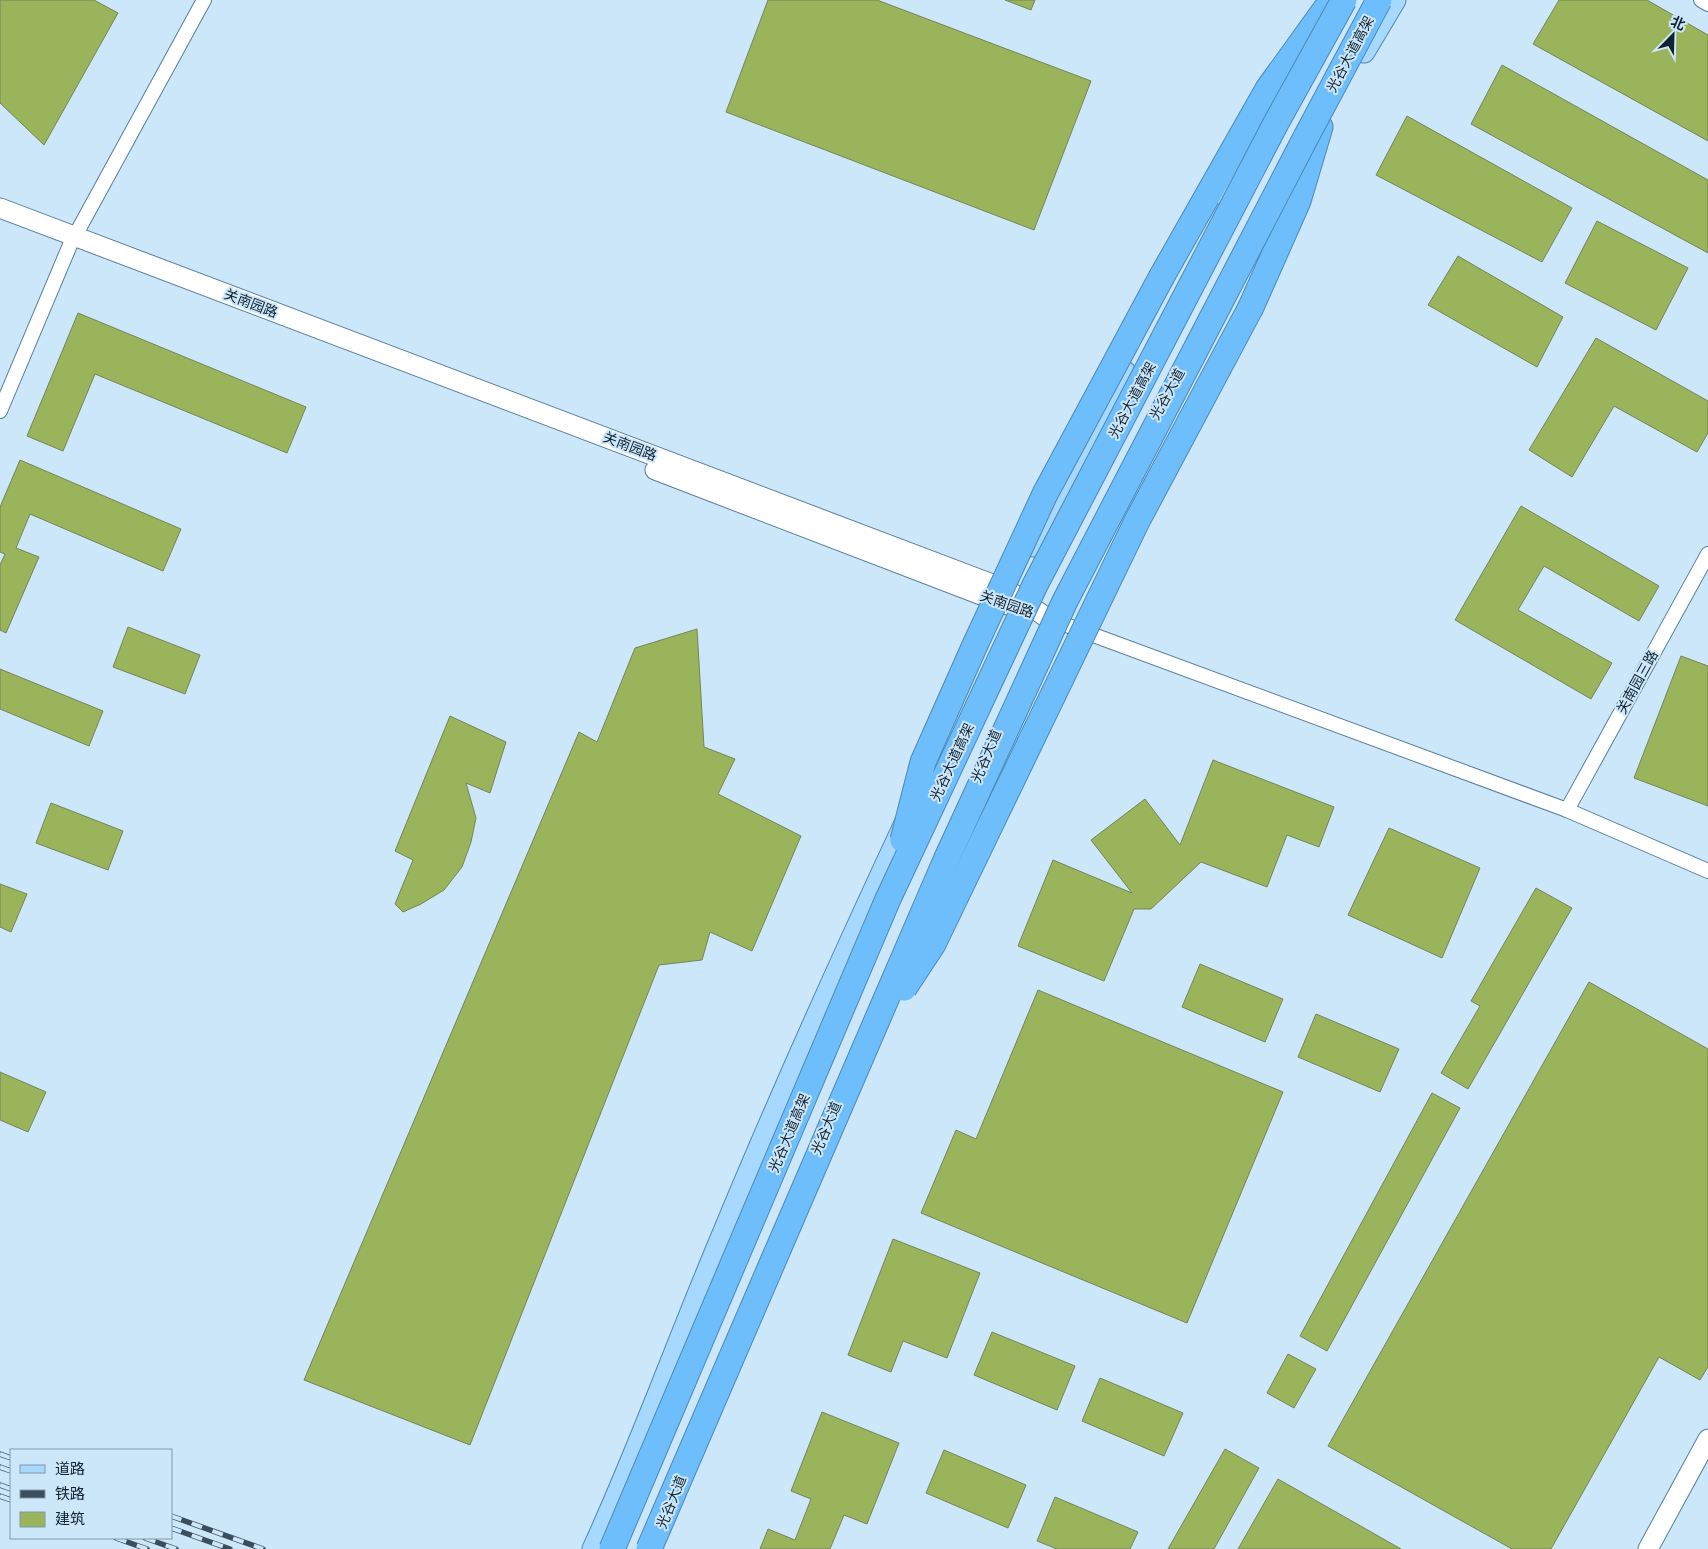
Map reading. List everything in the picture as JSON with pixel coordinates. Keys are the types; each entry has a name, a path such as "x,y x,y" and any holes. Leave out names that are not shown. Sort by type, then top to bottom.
{"highway":[{"name":"光谷大道高架","path":"651,1549 946,860 1065,601 1379,0"},
{"name":"光谷大道高架","path":"612,1549 888,899 1036,584 1272,132 1335,1"},
{"path":"888,899 923,762 1045,494 1162,276 1268,89 1335,1"},
{"path":"867,1044 933,944 1138,521 1251,307 1298,201 1320,127"}],"main road":[{"name":"光谷大道","path":"651,1549 777,1244 1047,618 1081,549 1199,336 1395,0"},
{"path":"592,1549 621,1488 722,1236 848,945 974,675 1006,597 1159,306 1335,1"},
{"name":"关南园路","path":"0,208 73,241"},
{"name":"关南园路","path":"0,218 73,241 1006,597 1047,618"},
{"path":"1648,1549 1708,1439"}],"street":[{"path":"0,411 73,241 204,0"},
{"path":"1701,0 1708,4"},
{"name":"关南园三路","path":"1567,810 1708,554"},
{"path":"1047,618 1567,810 1708,871"}],"building":[{"path":"0,0 94,0 118,13 44,145 0,103"},
{"path":"768,0 877,0 1091,81 1034,230 726,112"},
{"path":"1005,0 1035,0 1031,10"},
{"path":"1559,0 1647,0 1708,35 1708,141 1533,44"},
{"path":"1502,65 1708,180 1708,253 1471,124"},
{"path":"1407,116 1572,208 1542,262 1376,175"},
{"path":"1597,221 1688,268 1656,330 1565,283"},
{"path":"1458,256 1563,317 1537,367 1428,305"},
{"path":"78,313 306,407 287,453 95,374 63,451 27,436"},
{"path":"1596,338 1708,401 1708,433 1697,452 1614,406 1572,477 1529,450"},
{"path":"20,460 181,529 163,571 30,514 16,548 39,557 6,633 0,630 0,565 5,554 0,552 0,507"},
{"path":"1521,506 1659,586 1639,621 1544,566 1518,610 1612,663 1591,699 1455,620"},
{"path":"128,627 200,655 185,694 113,667"},
{"path":"697,629 704,747 735,759 718,794 801,836 752,951 710,932 702,960 659,965 470,1445 304,1380 579,732 597,742 635,648"},
{"path":"1681,656 1708,666 1708,806 1634,778"},
{"path":"0,669 103,711 89,746 0,709"},
{"path":"450,716 506,742 490,793 466,783 476,818 471,842 462,867 444,890 403,912 395,904 413,860 395,851"},
{"path":"1213,760 1334,807 1319,847 1287,835 1267,887 1201,862 1151,909 1134,909 1104,981 1018,946 1053,860 1132,893 1091,840 1145,799 1180,845"},
{"path":"51,803 123,831 108,870 36,843"},
{"path":"1389,828 1480,868 1442,958 1348,915"},
{"path":"0,884 27,894 11,932 0,927"},
{"path":"1536,888 1572,908 1468,1089 1441,1073 1480,1006 1471,1001"},
{"path":"1200,964 1283,999 1265,1042 1182,1007"},
{"path":"1589,982 1708,1049 1708,1367 1700,1380 1659,1357 1551,1549 1512,1549 1328,1446"},
{"path":"1038,990 1283,1092 1187,1323 921,1213 956,1130 976,1139"},
{"path":"1316,1014 1399,1049 1380,1092 1298,1057"},
{"path":"0,1072 46,1092 28,1132 0,1120"},
{"path":"1432,1093 1460,1108 1327,1351 1300,1336"},
{"path":"893,1239 980,1273 947,1358 903,1341 891,1372 848,1355"},
{"path":"992,1332 1075,1366 1057,1410 974,1375"},
{"path":"1288,1354 1316,1369 1294,1408 1267,1393"},
{"path":"1100,1378 1183,1413 1164,1456 1082,1421"},
{"path":"822,1412 899,1443 867,1524 844,1515 830,1549 760,1549 768,1529 795,1540 811,1499 791,1491"},
{"path":"1225,1449 1259,1468 1214,1549 1168,1549"},
{"path":"944,1450 1026,1485 1008,1528 926,1493"},
{"path":"1278,1479 1401,1549 1238,1549"},
{"path":"1055,1497 1138,1532 1130,1549 1057,1549 1037,1541"}],"railway":[{"path":"0,1454 10,1458"},
{"path":"0,1467 10,1471"},
{"path":"0,1485 10,1489"},
{"path":"0,1496 10,1500"},
{"path":"172,1516 263,1549"},
{"path":"172,1528 230,1549"},
{"path":"119,1539 147,1549"},
{"path":"148,1539 176,1549"}]}
